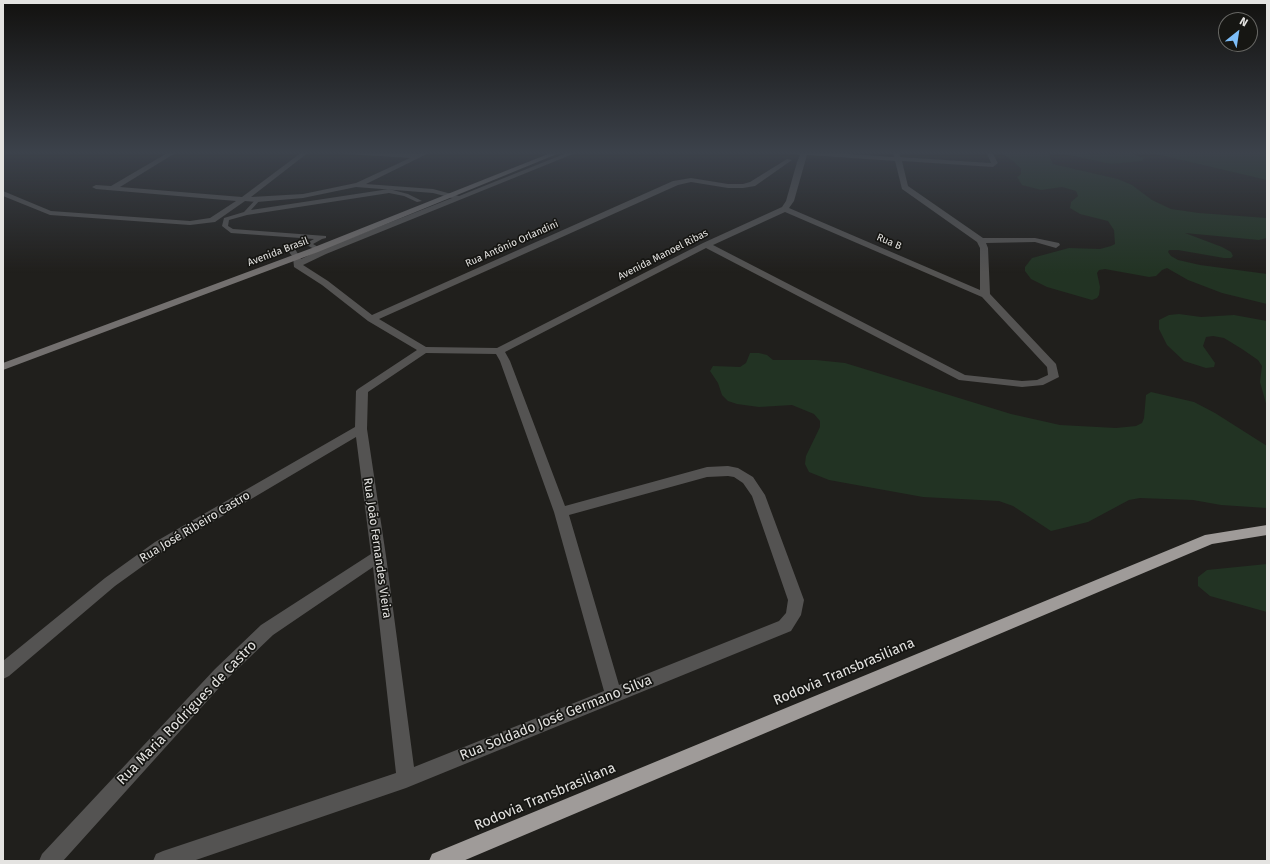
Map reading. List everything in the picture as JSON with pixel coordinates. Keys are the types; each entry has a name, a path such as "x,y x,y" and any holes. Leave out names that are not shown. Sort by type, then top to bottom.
{"highway":[{"name":"Rodovia Transbrasiliana","path":"438,861 1210,539 1267,530"}],"main road":[{"name":"Avenida Brasil","path":"3,367 295,258 439,192"},
{"name":"Avenida Brasil","path":"315,249 455,197 460,192"},
{"name":"Avenida Brasil","path":"3,358 295,258"}],"street":[{"path":"177,192 257,200 303,196 321,192"},
{"path":"3,193 50,213 190,223 212,220 253,192"},
{"path":"441,192 455,197 467,192"},
{"name":"Rua Antônio Orlandini","path":"371,319 653,192"},
{"path":"785,209 790,201 792,192"},
{"path":"706,245 963,378 1022,384 1039,383 1054,377 1052,366 985,295 984,248 981,241 912,192"},
{"name":"Avenida Manoel Ribas","path":"500,351 706,245 785,209"},
{"name":"Rua B","path":"785,209 985,295"},
{"path":"981,241 1035,240 1056,244"},
{"path":"295,258 371,319 424,350 500,351 561,512 614,695"},
{"name":"Rua João Fernandes Vieira","path":"406,779 379,556 361,429 362,391 424,350"},
{"name":"Rua José Ribeiro Castro","path":"3,671 110,582 160,546 361,429"},
{"name":"Rua Soldado José Germano Silva","path":"163,861 406,779 785,626 793,615 796,600 758,495 748,480 738,473 728,471 707,472 561,512"},
{"name":"Rua Maria Rodrigues de Castro","path":"49,861 221,674 267,630 379,556"}],"lane":[{"path":"315,249 324,237 302,237 231,231 225,226 226,220 246,213 380,192"},
{"path":"395,192 406,195 419,201"},
{"path":"246,213 257,200"}],"green space":[{"path":"1077,192 1142,192 1152,200 1171,209 1199,213 1267,218 1267,238 1259,240 1185,233 1222,247 1231,252 1233,256 1231,258 1178,250 1169,250 1168,252 1171,256 1178,260 1200,265 1267,274 1267,304 1222,293 1188,280 1167,268 1162,270 1156,276 1149,277 1105,269 1099,270 1097,273 1100,287 1099,295 1097,298 1092,300 1047,287 1031,279 1025,271 1025,267 1032,258 1069,248 1100,249 1115,244 1114,230 1108,221 1080,214 1070,208 1071,202 1078,196"},
{"path":"1179,314 1201,317 1234,315 1267,321 1267,407 1260,382 1262,366 1258,360 1242,349 1224,338 1213,336 1206,337 1203,346 1215,363 1214,367 1206,368 1184,361 1167,345 1159,329 1159,320 1169,315"},
{"path":"750,353 767,355 773,360 816,360 845,363 1011,414 1060,425 1116,428 1136,426 1142,423 1144,418 1146,395 1151,392 1194,402 1215,413 1267,446 1267,508 1221,505 1193,500 1140,498 1129,500 1088,522 1051,531 1013,506 999,501 923,497 829,480 809,472 805,464 806,456 820,427 820,421 814,414 792,405 759,407 737,404 728,401 722,395 718,383 710,371 713,366 740,367 746,363"},
{"path":"1267,564 1267,612 1210,596 1198,586 1198,577 1207,570"}]}
